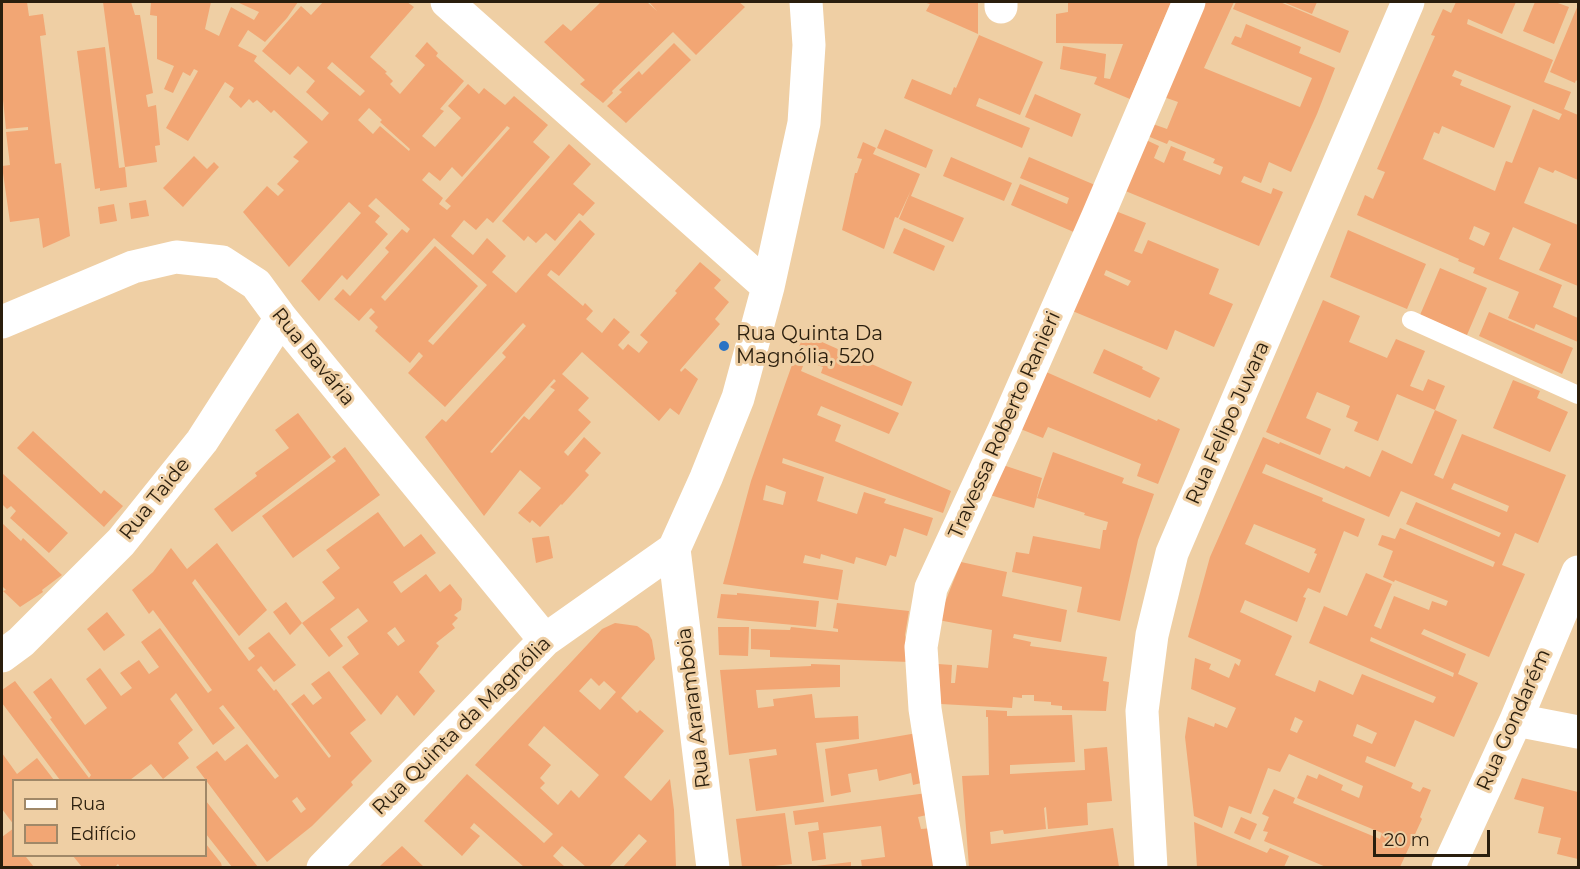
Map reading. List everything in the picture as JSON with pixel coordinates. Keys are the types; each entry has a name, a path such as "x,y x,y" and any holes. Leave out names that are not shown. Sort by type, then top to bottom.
{"street":[{"path":"447,2 768,287"},
{"path":"674,549 738,398 768,287 804,123 809,45 806,2"},
{"name":"Travessa Roberto Ranieri","path":"950,867 925,709 921,647 931,588 1004,430 1189,2"},
{"name":"Rua Felipo Juvara","path":"1151,867 1142,711 1152,635 1172,553 1408,2"},
{"name":"Rua Bavária","path":"2,322 133,267 176,257 222,262 256,284 281,318 545,640"},
{"name":"Rua Taide","path":"2,656 21,642 121,542 202,441 281,318"},
{"name":"Rua Quinta da Magnólia","path":"323,867 545,640 674,549"},
{"name":"Rua Araramboia","path":"674,549 713,867"},
{"name":"Rua Gondarém","path":"1449,867 1516,720 1578,572"},
{"path":"1516,720 1578,732"}],"lane":[{"path":"1411,320 1578,395"}],"building":[{"path":"2,2 27,2 29,16 43,14 46,35 40,36 50,123 55,164 61,163 70,236 43,248 39,218 10,222 2,166 10,165 6,132 28,130 28,127 6,129 2,90"},
{"path":"103,2 131,2 135,15 140,15 153,93 146,95 148,107 156,105 160,145 155,146 157,162 125,167"},
{"path":"151,2 211,2 205,29 219,36 231,7 254,20 259,12 237,2 298,2 265,42 248,30 238,46 257,56 254,61 322,121 329,113 306,92 315,81 298,66 290,75 262,51 301,6 311,15 323,2 407,2 414,7 370,57 387,72 385,73 393,81 390,84 400,94 425,65 415,56 427,42 438,53 436,56 464,81 440,109 444,111 422,136 435,147 461,118 448,106 468,84 479,94 484,88 505,105 514,96 548,125 533,142 550,157 493,223 487,218 476,230 464,220 451,236 473,255 487,238 506,256 492,272 516,293 580,220 595,234 559,276 551,270 547,275 583,306 585,303 593,311 586,319 602,333 614,318 630,332 618,345 623,350 628,344 639,353 648,342 640,335 677,293 675,291 700,262 721,280 714,288 729,302 715,319 720,324 680,370 681,372 685,368 698,379 679,415 670,408 659,421 582,352 562,374 589,398 578,410 591,422 564,452 568,456 584,437 601,453 585,471 589,475 540,527 532,520 530,523 518,513 541,488 520,470 484,516 425,437 442,419 446,422 506,357 502,353 526,326 523,323 445,407 408,373 423,356 419,352 410,363 375,331 378,327 369,318 375,312 371,308 359,321 334,299 343,289 350,296 389,252 385,248 402,229 407,233 410,229 376,198 368,206 380,216 375,222 388,234 347,280 342,275 319,301 301,281 361,213 349,202 289,267 243,212 267,186 278,196 284,190 277,184 299,161 293,157 308,142 274,110 271,113 257,100 253,103 249,99 241,108 229,97 234,88 225,82 188,141 166,128 198,71 194,69 190,76 183,72 173,93 164,89 174,66 157,59 157,16 150,15","holes":["332,62 365,91 360,96 327,68","369,108 382,120 380,122 410,149 409,151 380,126 373,134 358,120","507,126 510,128 445,201 451,206 447,210 439,204 443,198 422,180 429,172 440,181 452,167 462,177","434,238 487,285 433,345 428,341 478,286 435,246 385,301 381,297","554,379 556,381 550,387 555,390 529,420 524,416 492,453 490,452"]},
{"path":"601,2 647,2 657,11 649,2 739,2 745,7 696,55 673,32 612,91 613,93 603,103 580,84 585,80 544,42 563,24 571,31"},
{"path":"923,2 978,2 978,34 926,11 930,4"},
{"path":"1068,2 1171,2 1130,99 1094,84 1097,77 1060,69 1063,46 1106,54 1104,78 1110,79 1123,44 1056,43 1056,14 1068,12"},
{"path":"1201,2 1234,2 1204,68 1300,107 1312,78 1231,44 1235,36 1241,38 1246,24 1301,47 1299,53 1335,68 1291,172 1269,162 1261,183 1244,176 1241,182 1271,194 1273,188 1283,192 1259,246 1123,190 1144,139 1159,146 1154,158 1164,163 1171,146 1186,152 1183,160 1220,175 1223,167 1213,163 1215,159 1169,140 1167,144 1145,135 1150,123 1167,129 1178,102 1161,96"},
{"path":"1236,2 1280,2 1349,31 1340,53 1233,9"},
{"path":"1283,2 1317,2 1312,14"},
{"path":"1456,2 1516,2 1502,34 1468,19 1467,24 1553,60 1544,82 1571,92 1564,109 1578,115 1578,180 1555,170 1553,173 1539,167 1524,203 1578,225 1578,286 1539,270 1551,244 1513,227 1499,259 1562,285 1553,307 1578,318 1578,342 1536,324 1534,329 1508,318 1519,292 1473,273 1475,268 1458,261 1459,259 1357,215 1365,195 1373,199 1385,172 1377,169 1435,36 1431,35 1443,9 1451,13","holes":["1455,70 1562,114 1559,120 1533,109 1512,163 1506,161 1495,191 1423,159 1434,132 1439,134 1442,126 1494,148 1511,106 1460,85 1462,80 1452,76","1474,226 1490,233 1484,246 1469,239"]},
{"path":"1535,2 1555,2 1569,7 1554,44 1523,31"},
{"path":"1578,5 1578,82 1576,80 1575,83 1550,72"},
{"path":"979,35 1043,62 1020,115 979,98 976,106 1030,128 1022,148 904,98 912,79 951,95"},
{"path":"674,43 691,60 626,123 607,106 622,92 619,90 639,71 642,75"},
{"path":"105,47 119,168 125,167 127,187 100,191 100,188 95,189 77,51"},
{"path":"1035,94 1081,114 1072,137 1025,117"},
{"path":"885,129 933,150 926,168 877,148"},
{"path":"863,142 876,148 873,154 920,174 911,196 964,218 953,242 899,219 911,190 898,218 895,217 884,249 842,230 855,173 862,159 857,158"},
{"path":"569,144 591,164 573,184 595,203 583,216 579,213 555,241 546,233 536,243 528,236 524,241 502,221"},
{"path":"194,156 207,169 214,162 219,167 183,207 163,188"},
{"path":"951,157 1012,183 1004,201 943,176"},
{"path":"1029,157 1095,185 1076,233 1011,205 1020,184 1067,204 1069,198 1020,178"},
{"path":"146,200 149,216 131,219 129,203"},
{"path":"114,204 117,221 100,224 98,207"},
{"path":"1113,210 1146,223 1134,251 1142,254 1148,240 1219,269 1209,294 1233,304 1214,347 1175,330 1167,350 1070,310","holes":["1106,270 1131,281 1128,286 1104,275"]},
{"path":"904,228 945,246 934,271 893,253"},
{"path":"1348,230 1426,264 1407,309 1330,277"},
{"path":"1440,268 1487,288 1467,335 1420,315"},
{"path":"1323,300 1360,316 1349,342 1387,358 1396,339 1425,351 1410,386 1423,391 1428,379 1445,386 1435,410 1397,394 1378,441 1354,431 1358,422 1346,417 1350,406 1317,392 1306,418 1331,429 1320,455 1266,432"},
{"path":"1489,312 1573,348 1562,374 1479,336"},
{"path":"804,334 912,382 902,406 821,373 823,367 795,357"},
{"path":"1104,349 1143,367 1142,369 1160,378 1150,398 1093,373"},
{"path":"793,362 803,366 801,371 899,413 889,434 821,406 817,415 841,425 835,441 951,491 943,513 783,458 782,463 824,477 817,501 857,514 864,492 886,499 884,503 933,518 927,536 904,528 896,557 890,555 886,566 856,557 854,564 821,554 820,559 805,555 803,563 843,570 838,600 723,584 751,481","holes":["766,485 786,492 783,505 763,500"]},
{"path":"1044,371 1180,429 1158,484 1137,476 1141,464 1048,427 1043,438 1018,428"},
{"path":"1513,380 1540,391 1537,398 1568,412 1550,452 1493,428"},
{"path":"1435,410 1457,420 1434,475 1443,479 1462,434 1566,475 1538,543 1515,533 1502,565 1525,574 1489,657 1424,629 1421,634 1466,654 1458,674 1478,683 1454,737 1415,720 1395,767 1367,756 1365,762 1413,783 1411,788 1420,792 1423,787 1431,790 1420,817 1422,819 1400,867 1326,867 1264,841 1268,832 1263,831 1269,817 1262,814 1274,789 1295,798 1293,803 1380,839 1382,833 1297,798 1307,775 1317,779 1319,774 1343,785 1341,790 1359,798 1363,786 1289,754 1280,772 1268,768 1251,814 1229,806 1222,828 1194,816 1185,737 1188,717 1214,727 1215,723 1227,728 1236,708 1191,689 1195,658 1211,664 1209,669 1229,678 1235,663 1239,666 1241,660 1188,637 1210,557 1263,437 1344,469 1346,466 1370,477 1382,450 1412,464","holes":["1266,464 1389,517 1401,491 1501,533 1499,537 1416,502 1406,524 1495,562 1493,567 1400,528 1395,539 1382,535 1378,545 1393,551 1383,577 1448,601 1446,606 1432,601 1429,610 1394,596 1381,629 1374,626 1392,584 1366,573 1347,616 1324,606 1309,643 1436,697 1433,703 1362,674 1353,695 1319,680 1315,692 1275,675 1292,636 1240,612 1245,600 1297,622 1306,598 1303,597 1308,588 1320,593 1344,531 1358,537 1365,519 1322,501 1323,498 1262,473","1454,483 1509,506 1507,512 1451,489","1254,524 1316,549 1314,553 1317,554 1309,573 1245,544","1371,637 1454,673 1453,677 1370,641","1295,717 1303,721 1297,733 1290,730","1357,724 1377,733 1372,744 1353,736"]},
{"path":"298,413 331,457 232,532 214,509 257,476 255,473 289,448 275,430"},
{"path":"33,431 101,494 104,490 123,506 104,527 17,448"},
{"path":"345,447 380,495 293,558 262,516 336,461 332,457"},
{"path":"1053,452 1124,478 1122,483 1154,494 1138,540 1120,621 1077,612 1082,587 1012,572 1016,552 1029,554 1033,536 1100,549 1103,530 1106,530 1108,522 1037,498"},
{"path":"1003,465 1042,478 1034,508 990,495"},
{"path":"2,473 68,533 49,553 10,518 16,511 11,506 7,509 2,504"},
{"path":"378,512 404,547 421,534 436,553 393,582 401,593 426,574 440,592 450,584 462,599 461,610 454,615 458,618 452,624 455,628 436,643 439,646 419,672 435,691 414,716 397,695 381,715 342,667 359,654 347,637 368,621 358,608 330,629 343,646 329,657 302,623 335,598 322,582 340,568 326,550","holes":["395,627 405,641 398,646 387,633"]},
{"path":"2,523 21,541 23,538 62,575 42,590 43,592 20,607 3,591 6,590 2,586"},
{"path":"549,536 553,558 536,563 532,538"},
{"path":"217,543 267,610 239,636 195,579 192,583 249,661 255,656 248,648 269,632 296,665 274,682 261,666 257,670 274,691 276,689 329,758 331,756 291,704 304,694 313,705 322,698 311,684 329,671 366,720 350,733 372,761 351,782 353,785 312,826 267,862 196,767 217,751 225,761 247,744 275,779 279,776 223,705 219,708 235,728 213,745 176,693 170,699 193,730 178,743 189,758 163,779 151,764 131,779 59,779 2,703 2,690 15,681 89,778 91,775 33,692 51,678 85,725 107,708 86,679 100,668 121,696 132,688 120,673 139,660 149,674 159,667 141,642 160,628 208,693 212,690 153,610 149,614 132,590 153,572 171,548 187,569","holes":["297,797 306,809 301,813 292,801"]},
{"path":"961,562 1007,572 1002,596 1067,610 1061,642 1014,634 1013,638 1031,642 1030,646 1107,657 1103,681 1109,682 1106,711 1062,710 1062,706 1051,705 1051,702 1034,701 1034,695 1022,695 1022,698 1013,697 1012,708 941,704 938,664 952,665 951,683 955,683 957,665 988,668 992,630 938,620"},
{"path":"737,593 819,601 816,627 717,618 721,594 737,595"},
{"path":"286,602 302,623 290,635 273,612"},
{"path":"837,603 909,611 905,635 910,662 770,657 770,650 751,649 751,629 790,630 791,627 838,632 838,629 833,628"},
{"path":"107,612 125,635 104,651 87,629"},
{"path":"615,623 637,626 649,634 652,640 655,659 621,698 637,713 640,710 664,731 624,777 651,801 670,779 674,810 676,867 623,867 647,841 639,834 609,867 586,867 562,846 553,856 565,867 524,867 474,823 470,828 480,836 462,856 424,821 467,774 544,843 553,834 475,765 602,629","holes":["591,678 599,686 604,681 616,692 600,710 579,691","544,726 599,775 579,798 571,790 558,805 540,788 545,783 540,778 551,765 528,745"]},
{"path":"718,627 749,627 748,656 719,655"},
{"path":"811,664 840,665 840,687 756,690 758,708 774,706 773,699 812,694 815,718 858,716 859,739 816,743 824,802 756,811 749,759 777,755 776,749 729,755 720,670 811,666"},
{"path":"986,710 1007,711 1007,716 1072,715 1075,762 1010,765 1010,774 1085,770 1084,749 1107,747 1112,801 1087,803 1088,825 1048,829 1046,807 1044,808 1046,829 1004,834 1003,830 990,832 991,844 1113,828 1119,867 969,867 962,776 989,775"},
{"path":"917,733 925,782 913,785 911,773 879,781 877,769 848,774 851,792 831,796 825,749"},
{"path":"2,753 17,774 37,758 53,779 12,779 12,822 2,809"},
{"path":"1522,778 1578,792 1578,859 1557,854 1561,838 1538,833 1544,807 1514,799"},
{"path":"927,793 931,814 918,817 921,829 933,828 939,867 862,867 861,860 885,857 881,826 823,833 826,859 812,861 808,832 819,830 818,822 795,825 793,811"},
{"path":"207,802 258,867 232,867 207,835"},
{"path":"785,813 792,864 742,867 736,819"},
{"path":"1241,817 1257,824 1250,840 1234,833"},
{"path":"1194,822 1267,853 1270,848 1289,856 1284,867 1197,867"},
{"path":"12,830 12,857 26,857 34,867 2,867 2,837"},
{"path":"207,845 222,867 120,867 118,864 117,867 82,867 74,857 207,857"},
{"path":"402,846 424,867 379,867 381,865"},
{"path":"851,862 851,867 816,866"}],"place":[{"name":"Rua Quinta Da Magnólia, 520","path":"724,346"}]}
